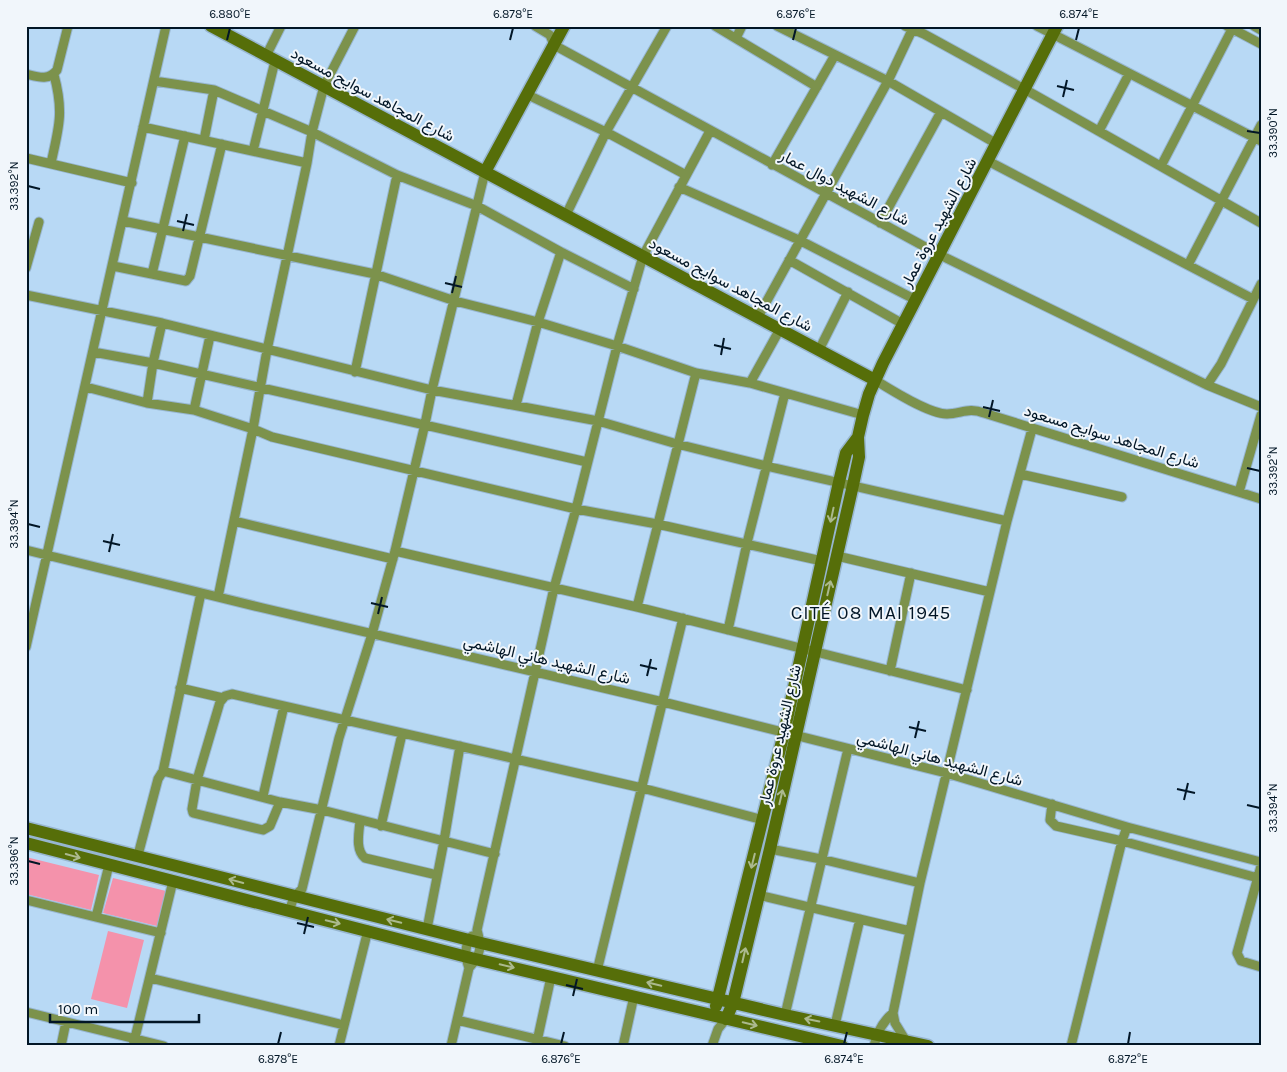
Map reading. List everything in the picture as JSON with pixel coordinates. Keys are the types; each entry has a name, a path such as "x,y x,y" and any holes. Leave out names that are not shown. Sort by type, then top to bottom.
{"street":[{"path":"26,74 42,78 49,78 54,75 57,70 68,26"},
{"path":"26,647 166,26"},
{"name":"شارع المجاهد سوايح مسعود","path":"210,26 925,407 946,414 969,410 982,412 1032,429 1261,498"},
{"path":"253,151 270,58 281,26"},
{"path":"218,597 254,429 267,350 288,256 312,132 324,86 355,26"},
{"name":"شارع الشهيد دوال عمار","path":"535,26 550,35 554,45 940,255 1207,385 1261,407"},
{"path":"302,914 301,895 344,720 372,634 394,555 485,172 564,26"},
{"path":"566,215 606,132 667,26"},
{"path":"715,26 817,87"},
{"path":"736,38 742,26"},
{"path":"777,26 888,81 998,144"},
{"path":"1036,26 1055,30 1130,74 1257,140"},
{"path":"1254,26 1261,30"},
{"path":"758,317 888,81 910,27 1026,90 1261,223"},
{"path":"1160,166 1229,27 1261,44"},
{"name":"شارع الشهيد عروة عمار","path":"720,1017 733,1002 770,849 789,734 808,651 836,556 853,485 860,450 858,437 863,415 875,380 1026,90 1055,30"},
{"path":"772,164 835,55"},
{"path":"1099,131 1130,74"},
{"path":"50,163 61,120 59,95 54,75"},
{"path":"154,81 214,90 262,110 398,174 478,206 561,252 634,289"},
{"path":"204,140 214,90"},
{"path":"528,95 606,132 686,175"},
{"path":"880,223 941,112"},
{"path":"1188,265 1220,201 1257,140 1261,125"},
{"path":"143,127 307,163"},
{"path":"451,1046 470,961 473,935 495,854 534,672 617,346 643,256 710,131"},
{"path":"152,274 185,136"},
{"path":"112,266 186,280 190,276 222,144"},
{"path":"26,158 132,182"},
{"path":"988,162 1253,299"},
{"path":"355,372 398,174"},
{"path":"679,187 799,240 916,300"},
{"path":"123,221 375,274 455,301 538,322 617,346 696,373 750,383 863,415"},
{"path":"26,268 39,222"},
{"path":"516,405 538,322 561,252"},
{"path":"790,260 904,324"},
{"path":"1207,385 1221,364 1261,284"},
{"path":"819,350 848,292"},
{"path":"26,295 162,323 432,390 598,421 677,444 766,466 1007,521"},
{"path":"147,403 162,323"},
{"path":"750,383 780,329"},
{"path":"194,410 210,336"},
{"path":"94,352 153,363 587,462"},
{"path":"637,607 696,373"},
{"path":"86,387 147,403 194,410 254,429 272,437 413,472 576,509 747,543 822,561"},
{"path":"728,630 747,543 784,393"},
{"path":"1239,492 1261,416"},
{"path":"906,1040 895,1023 893,1013 920,883 1007,521 1032,429"},
{"name":"شارع الشهيد عروة عمار","path":"808,651 822,561 839,482 846,453 858,437"},
{"path":"1020,474 1122,497"},
{"path":"234,521 637,607 967,690"},
{"name":"شارع الشهيد هاني الهاشمي","path":"26,550 372,634 664,702 946,774 1261,864"},
{"path":"836,556 990,592"},
{"path":"890,671 911,573"},
{"path":"138,855 158,779 163,771 201,593"},
{"path":"597,971 683,618"},
{"path":"180,688 223,698"},
{"path":"280,802 270,826 263,830 193,813 192,808 197,780 220,702 225,696 232,694 460,746 642,788 763,820"},
{"path":"263,796 284,706"},
{"path":"381,826 402,734"},
{"name":"شارع الشهيد عروة عمار","path":"712,1046 720,1017 718,999 763,820 789,734"},
{"path":"427,929 460,746"},
{"path":"785,1014 848,749"},
{"path":"163,771 280,802 322,810 495,854"},
{"path":"1052,804 1050,820 1056,826 1122,841 1258,878"},
{"path":"360,821 358,845 361,855 365,858 437,875"},
{"path":"1071,1046 1127,827"},
{"path":"26,828 301,895 427,929 473,935 481,943 835,1025 875,1040 906,1040 928,1046"},
{"path":"26,843 368,930 470,961 551,977 842,1046"},
{"path":"770,849 821,859 920,883"},
{"path":"1261,864 1237,953 1241,961 1261,967"},
{"path":"96,917 109,865"},
{"path":"134,1042 174,881"},
{"path":"289,911 301,895"},
{"path":"758,895 910,931"},
{"path":"26,900 161,933"},
{"path":"835,1025 860,919"},
{"path":"339,1046 368,930"},
{"path":"470,961 481,943"},
{"path":"536,1042 551,977"},
{"path":"150,978 344,1025"},
{"path":"623,1046 634,996"},
{"path":"26,1012 134,1042 164,1046"},
{"path":"875,1040 882,1024 893,1013"},
{"path":"457,1020 536,1042 565,1046"},
{"path":"61,1046 66,1022"}],"shaded area":[{"path":"26,857 99,875 91,910 26,894"},
{"path":"113,878 166,891 157,926 103,913"},
{"path":"108,931 144,940 127,1008 91,999"}],"district":[{"name":"CITÉ 08 MAI 1945","path":"871,612"}]}
